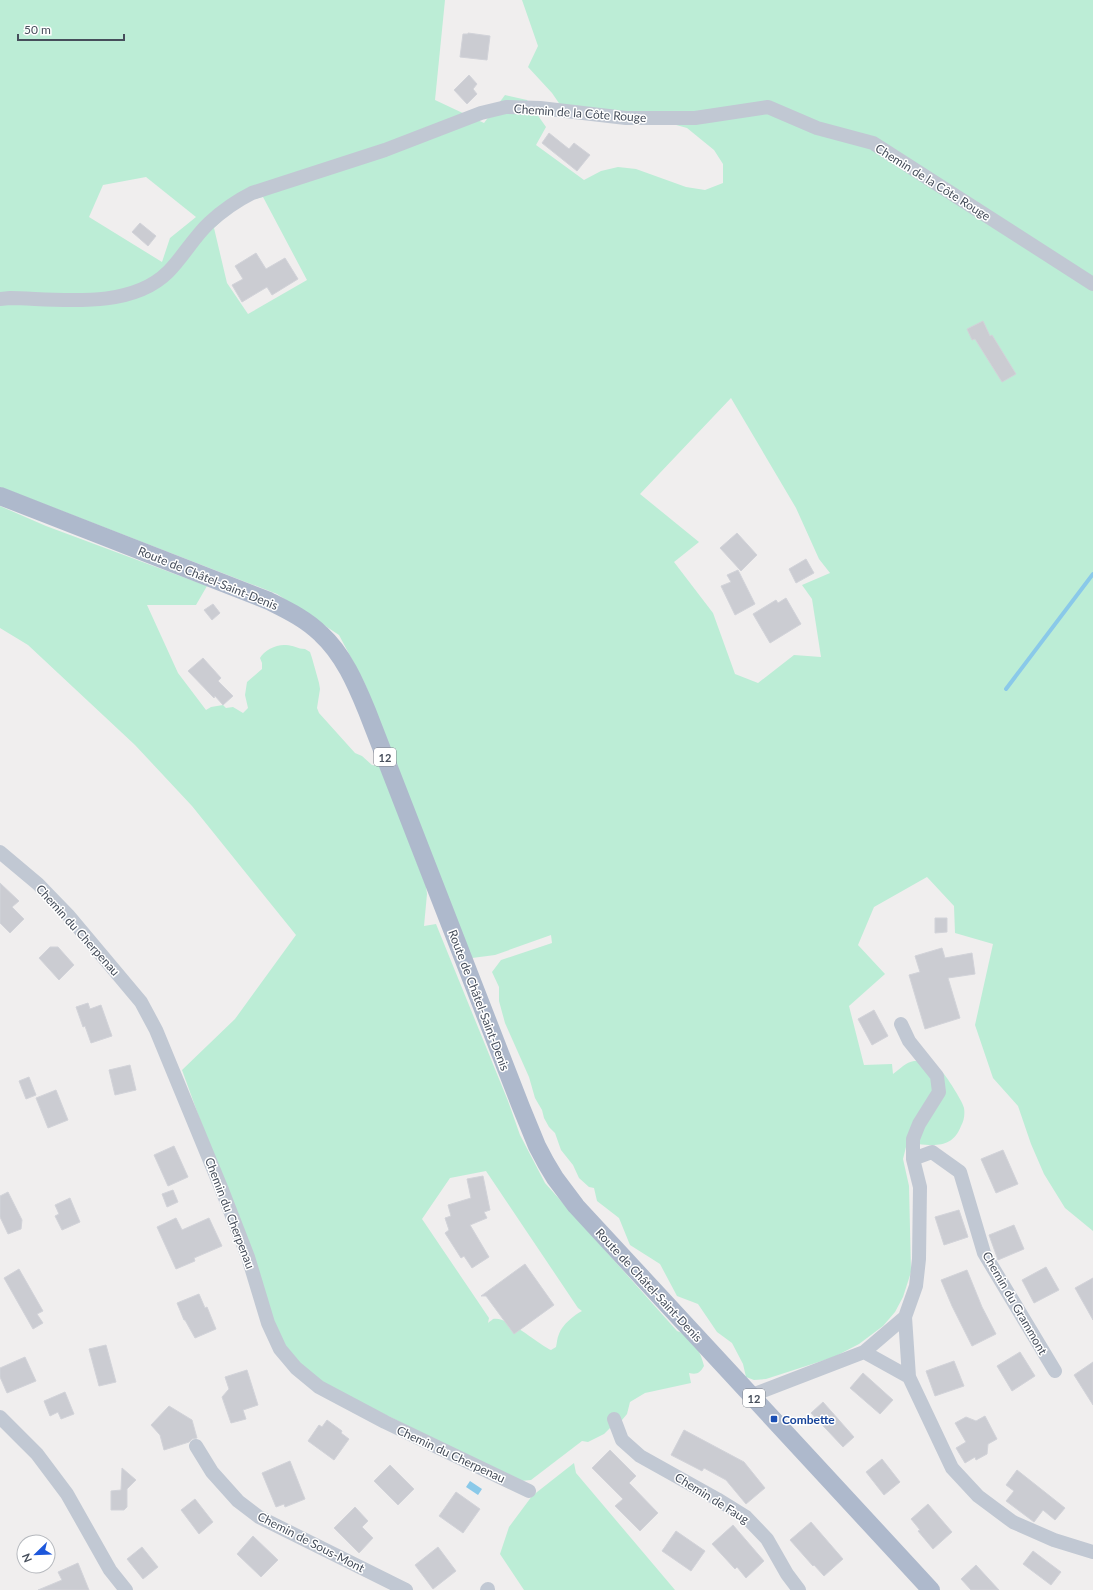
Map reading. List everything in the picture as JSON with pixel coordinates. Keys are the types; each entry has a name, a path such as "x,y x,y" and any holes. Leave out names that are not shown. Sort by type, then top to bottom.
{"main road":[{"name":"Route de Châtel-Saint-Denis","path":"0,496 269,600 303,620 321,634 334,648 355,683 368,711 537,1146 555,1178 576,1206 931,1590"}],"street":[{"name":"Chemin de la Côte Rouge","path":"0,300 10,298 92,300 119,296 139,290 154,283 168,272 209,224 238,200 384,150 481,113 506,107 540,108 626,118 695,118 768,107 817,128 873,143 1093,284"},
{"name":"Chemin du Cherpenau","path":"0,852 38,884 68,915 141,1002 156,1030 222,1190 248,1257 268,1323 280,1349 292,1363 319,1388 385,1422 530,1491"},
{"path":"901,1024 908,1041 937,1076 939,1092 919,1124 913,1139 913,1159 920,1187 919,1259 916,1286 904,1317 909,1377 952,1468 978,1496 1013,1522 1054,1540 1093,1552"},
{"name":"Chemin du Grammont","path":"913,1159 932,1152 960,1172 984,1253 1055,1371"},
{"path":"752,1395 864,1352 904,1317"},
{"path":"864,1352 909,1377"},
{"path":"0,1417 37,1454 67,1494 110,1570 126,1590"},
{"name":"Chemin de Faug","path":"614,1419 622,1440 640,1456 746,1517 767,1539 787,1574 799,1590"},
{"name":"Chemin de Sous-Mont","path":"196,1446 212,1472 238,1501 259,1517 406,1590"}],"green space":[{"path":"0,0 445,0 435,100 484,123 505,95 527,100 546,127 536,145 584,180 601,171 618,167 636,169 686,187 705,190 723,183 723,164 714,150 687,128 669,123 563,109 552,93 528,67 538,46 522,0 1093,0 1093,1231 1065,1208 1044,1174 1031,1144 1018,1106 993,1078 975,1025 993,944 955,933 954,906 927,877 874,907 858,945 885,974 849,1006 864,1065 892,1064 893,1074 906,1064 914,1061 930,1065 944,1074 952,1085 964,1108 964,1117 958,1133 954,1138 944,1144 918,1144 910,1131 903,1159 909,1186 911,1272 903,1297 895,1312 883,1326 859,1344 834,1357 766,1379 754,1380 746,1377 743,1364 732,1343 717,1332 698,1304 677,1296 660,1264 630,1245 619,1218 597,1201 594,1188 589,1187 579,1178 573,1165 561,1150 555,1133 549,1127 535,1098 529,1077 505,1023 499,1001 499,987 492,972 501,960 552,943 551,935 495,955 472,958 365,684 339,635 277,594 0,487","holes":["146,177 196,217 170,238 162,262 89,217 103,185","263,197 307,280 248,314 227,283 214,228 240,203","731,398 796,508 819,559 830,573 802,585 812,599 821,657 794,655 758,683 735,674 713,613 674,562 699,542 640,494"]},
{"path":"0,506 46,526 207,586 196,605 147,605 178,673 206,710 211,707 223,705 226,708 233,707 243,713 248,708 245,695 247,682 262,669 260,658 264,652 271,648 279,645 289,645 305,649 310,652 320,689 317,708 319,713 355,753 362,756 372,765 383,767 426,886 427,894 424,926 436,924 508,1101 520,1135 545,1183 677,1331 682,1333 695,1345 701,1355 704,1366 698,1373 689,1373 691,1383 645,1393 630,1402 627,1414 622,1420 613,1425 604,1434 588,1442 582,1441 531,1480 520,1481 335,1390 308,1372 290,1353 277,1332 182,1070 235,1019 296,935 192,806 135,745 28,645 0,628","holes":["486,1171 578,1308 582,1311 565,1324 558,1336 556,1347 551,1350 506,1321 493,1319 488,1323 489,1318 422,1219 450,1178"]},
{"path":"574,1463 576,1473 675,1590 524,1590 500,1554 509,1527 532,1496"}],"water":[{"path":"470,1481 482,1489 478,1495 466,1487"}],"building":[{"path":"468,33 490,36 487,60 460,57 463,34"},
{"path":"469,75 477,84 473,89 477,94 467,104 454,90"},
{"path":"549,133 569,149 574,143 590,155 577,171 542,143"},
{"path":"140,223 156,236 148,246 132,232"},
{"path":"256,253 266,269 285,258 298,279 272,295 267,287 242,302 232,285 243,279 235,266"},
{"path":"983,321 990,336 992,335 1016,374 1002,382 975,339 972,340 967,329"},
{"path":"737,533 757,555 741,571 720,548"},
{"path":"806,559 814,573 796,583 789,569"},
{"path":"738,570 755,604 735,615 721,586 731,582 727,575"},
{"path":"786,598 801,624 770,643 753,614 776,600 778,603"},
{"path":"213,604 220,613 212,620 204,610"},
{"path":"203,658 221,678 218,681 233,696 223,705 215,696 214,698 188,671"},
{"path":"0,883 19,901 12,907 24,919 10,933 0,923"},
{"path":"935,918 947,918 947,932 935,933"},
{"path":"50,947 58,947 74,965 59,980 39,958"},
{"path":"942,948 945,958 972,953 975,974 948,978 960,1018 925,1029 909,975 920,972 915,956"},
{"path":"88,1003 90,1009 101,1005 112,1036 91,1043 85,1026 83,1027 76,1007"},
{"path":"874,1010 888,1036 872,1045 858,1019"},
{"path":"130,1065 136,1090 115,1095 109,1070"},
{"path":"29,1077 36,1095 26,1099 19,1081"},
{"path":"56,1090 68,1120 48,1128 36,1098"},
{"path":"174,1146 188,1177 168,1186 154,1155"},
{"path":"1003,1150 1018,1184 996,1193 981,1159"},
{"path":"483,1176 490,1210 484,1212 487,1218 470,1225 489,1257 472,1268 464,1256 461,1258 445,1233 449,1230 445,1218 451,1216 448,1205 471,1198 467,1179"},
{"path":"173,1190 178,1202 167,1207 162,1194"},
{"path":"8,1192 22,1220 21,1229 8,1234 0,1217 0,1196"},
{"path":"70,1198 80,1222 62,1230 55,1216 59,1214 55,1205"},
{"path":"959,1210 968,1237 944,1245 935,1217"},
{"path":"176,1218 182,1230 209,1218 222,1246 194,1258 195,1261 176,1269 157,1227"},
{"path":"1014,1225 1024,1249 998,1260 989,1235"},
{"path":"525,1264 554,1305 514,1334 486,1296 481,1296"},
{"path":"1046,1267 1059,1290 1034,1303 1022,1280"},
{"path":"19,1269 43,1311 37,1314 43,1323 33,1329 4,1278"},
{"path":"967,1270 982,1307 996,1334 972,1346 941,1280"},
{"path":"1093,1278 1093,1320 1075,1288"},
{"path":"199,1294 205,1308 207,1307 216,1329 195,1338 184,1320 177,1303"},
{"path":"106,1345 116,1382 99,1386 89,1349"},
{"path":"1020,1352 1035,1376 1012,1391 997,1366"},
{"path":"25,1357 36,1381 7,1393 0,1377 0,1368"},
{"path":"954,1361 964,1386 935,1396 926,1371"},
{"path":"1093,1362 1093,1405 1074,1375"},
{"path":"247,1370 258,1405 243,1410 246,1419 231,1423 222,1397 229,1389 225,1377"},
{"path":"863,1373 893,1400 880,1414 850,1388"},
{"path":"65,1392 74,1414 61,1419 58,1412 50,1416 44,1401"},
{"path":"823,1402 854,1437 843,1447 811,1413"},
{"path":"169,1406 192,1420 197,1438 164,1450 160,1435 151,1425"},
{"path":"985,1416 997,1439 988,1444 987,1454 976,1460 975,1457 965,1463 956,1448 966,1442 955,1423 966,1417 976,1421"},
{"path":"327,1420 342,1431 341,1433 349,1439 334,1460 308,1441 319,1425 322,1427"},
{"path":"684,1430 744,1462 765,1488 746,1504 726,1480 704,1468 702,1471 671,1455"},
{"path":"610,1450 636,1476 629,1483 658,1513 640,1531 615,1506 623,1499 592,1468"},
{"path":"882,1459 900,1482 884,1495 866,1472"},
{"path":"290,1461 305,1499 285,1507 284,1504 276,1507 262,1473"},
{"path":"390,1465 414,1489 398,1505 374,1481"},
{"path":"122,1468 136,1480 127,1489 127,1507 124,1510 111,1510 111,1491 121,1490"},
{"path":"1017,1470 1065,1508 1055,1520 1043,1510 1034,1522 1006,1501 1014,1491 1006,1485"},
{"path":"456,1492 480,1509 463,1533 439,1516"},
{"path":"195,1499 213,1522 199,1534 181,1510"},
{"path":"928,1504 952,1532 933,1549 918,1531 920,1530 911,1519"},
{"path":"355,1507 368,1521 362,1527 373,1538 359,1553 334,1528"},
{"path":"811,1522 843,1559 824,1576 790,1540"},
{"path":"733,1525 764,1561 746,1578 737,1567 735,1569 712,1544"},
{"path":"676,1531 705,1551 691,1571 662,1551"},
{"path":"253,1536 278,1560 261,1577 237,1554"},
{"path":"142,1547 158,1567 143,1579 127,1559"},
{"path":"438,1547 456,1571 433,1589 415,1565"},
{"path":"1033,1551 1061,1572 1051,1585 1023,1564"},
{"path":"78,1563 89,1590 38,1590 62,1580 58,1572"},
{"path":"976,1565 999,1590 971,1590 961,1579"}],"waterway":[{"path":"1006,689 1093,574"}],"place":[{"name":"Combette","path":"774,1419"}]}
